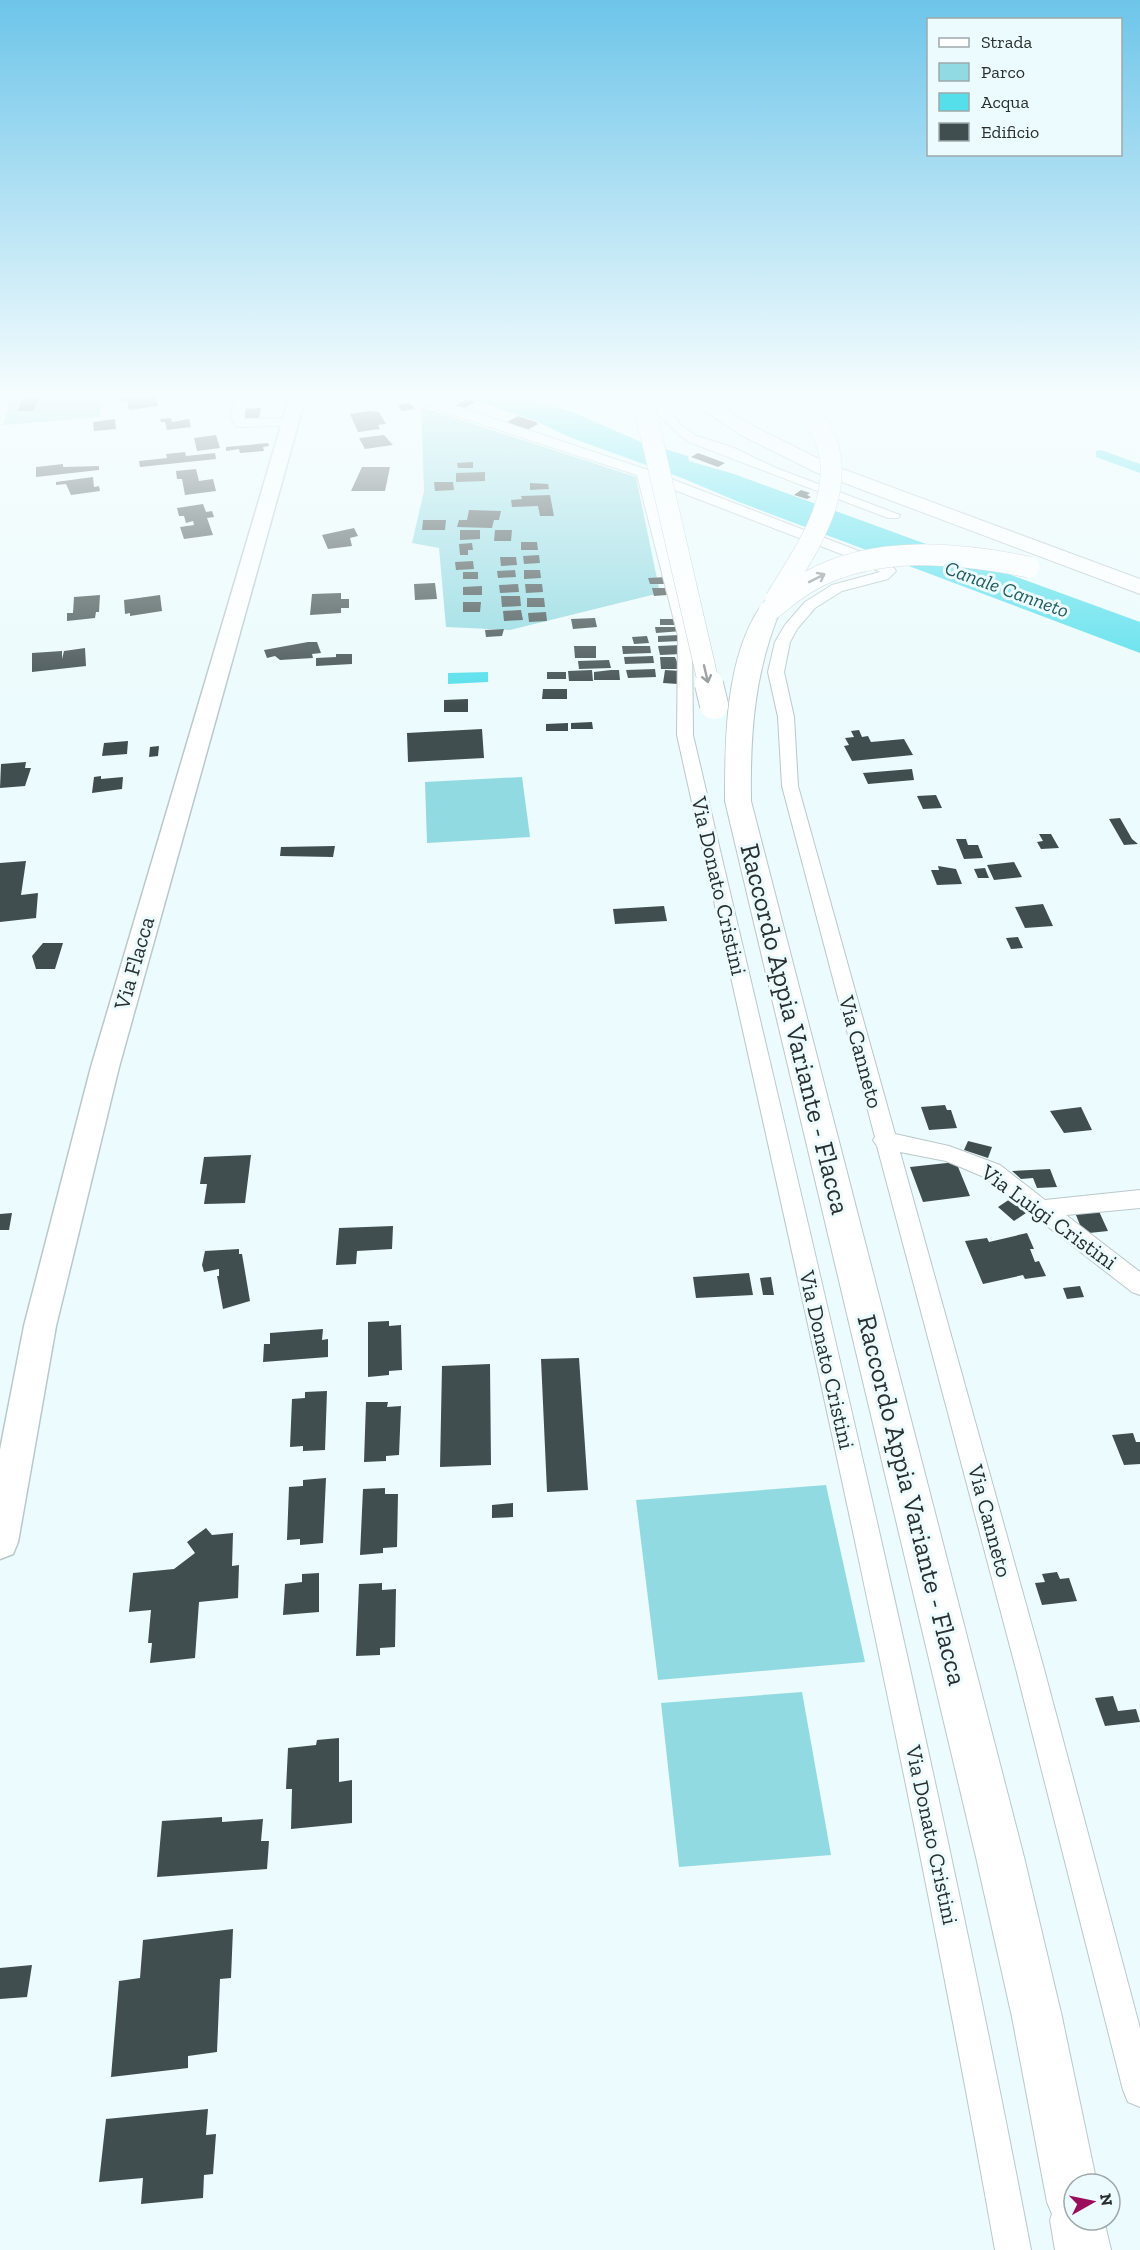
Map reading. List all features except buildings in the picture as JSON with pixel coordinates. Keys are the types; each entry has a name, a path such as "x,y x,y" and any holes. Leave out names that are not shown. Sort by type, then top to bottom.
{"main road":[{"name":"Via Flacca","path":"0,1542 40,1326 105,1067 268,497"},
{"name":"Raccordo Appia Variante - Flacca","path":"665,497 714,705 1003,1868 1037,2017 1068,2172"},
{"path":"738,801 741,703 750,656 769,611 816,531 828,497"},
{"path":"900,497 1140,586"},
{"path":"928,497 1140,575"},
{"path":"769,611 812,580 859,563 941,556 987,559 1029,567 1140,602"},
{"path":"1079,2232 1083,2250"}],"street":[{"name":"Via Donato Cristini","path":"649,497 685,636 687,663 682,711 685,735 863,1517 945,1893 1013,2250"},
{"name":"Via Canneto","path":"705,497 859,556 889,570 883,576 838,587 811,603 786,637 776,672 787,719 787,766 791,795 1024,1648 1140,2090"},
{"path":"843,497 892,515"},
{"name":"Via Luigi Cristini","path":"884,1140 949,1154 975,1164 1007,1181 1140,1285"},
{"path":"1042,1209 1140,1199"}],"green space":[{"path":"423,497 640,497 660,593 510,630 446,627 439,548 412,543"},
{"path":"522,777 530,837 427,843 425,782"},
{"path":"826,1485 865,1662 658,1680 636,1500"},
{"path":"802,1692 831,1855 679,1867 661,1703"}],"water":[{"name":"Canale Canneto","path":"727,497 797,497 1140,622 1140,653"},
{"path":"488,672 488,682 448,684 448,673"}]}
